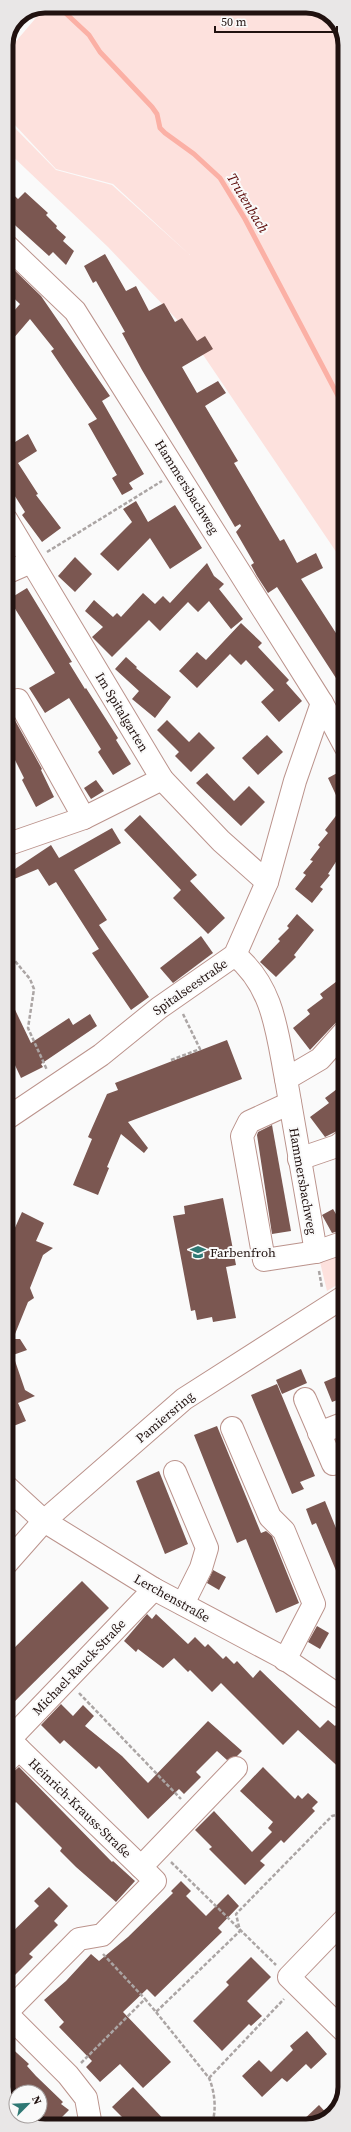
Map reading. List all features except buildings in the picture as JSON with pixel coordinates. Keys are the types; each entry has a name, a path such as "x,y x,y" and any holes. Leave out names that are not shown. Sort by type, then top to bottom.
{"street":[{"name":"Hammersbachweg","path":"13,252 75,310 322,703 338,733"},
{"name":"Im Spitalgarten","path":"13,531 162,779 221,841 267,882"},
{"path":"13,570 31,562"},
{"path":"18,700 84,818"},
{"name":"Spitalseestraße","path":"13,1114 101,1055 175,997 235,955 267,882 295,781 322,703"},
{"path":"13,843 84,818 162,779"},
{"name":"Hammersbachweg","path":"235,955 246,964 262,985 274,1016 316,1252 338,1244"},
{"path":"286,1080 320,1058 338,1039"},
{"path":"290,1103 249,1122 242,1136 264,1260 316,1252"},
{"path":"299,1159 338,1145"},
{"name":"Pamiersring","path":"13,1556 44,1521 184,1399 338,1300"},
{"path":"305,1399 320,1433 338,1457"},
{"path":"320,1433 338,1426"},
{"path":"232,1428 270,1517 284,1531 314,1604 285,1660"},
{"path":"175,1472 207,1548 201,1568 183,1604"},
{"name":"Lerchenstraße","path":"13,1492 44,1521 154,1589 285,1660 338,1695"},
{"name":"Michael-Rauck-Straße","path":"13,1736 154,1589"},
{"name":"Heinrich-Krauss-Straße","path":"13,1756 141,1867 155,1881 102,1934"},
{"path":"141,1867 236,1768"},
{"path":"338,1927 293,1981 338,2025"},
{"path":"13,2006 79,1939 102,1934"},
{"path":"13,2020 68,2075 86,2098 90,2119"}],"path":[{"path":"31,562 177,471"},
{"path":"13,959 30,979 34,989 28,1028 55,1085"},
{"path":"171,1060 200,1049 175,997"},
{"path":"316,1252 326,1308"},
{"path":"66,1680 194,1812"},
{"path":"240,1931 236,1914 332,1816 338,1815"},
{"path":"158,1849 240,1931 293,1981 209,2078"},
{"path":"156,2012 240,1931"},
{"path":"102,1934 97,1948 145,1999 209,2078 214,2089 213,2119"},
{"path":"68,2075 145,1999"}],"shaded area":[{"path":"46,13 308,13 324,18 335,31 338,41 338,555 185,328 108,247 13,157 13,126 56,170 112,185 190,255 113,184 56,169 13,123 13,45 39,14"},
{"path":"338,1251 338,1284 327,1291 319,1258"}],"waterway":[{"name":"Trutenbach","path":"65,13 89,35 100,52 152,107 157,114 160,128 194,154 220,178 245,219 338,396"}],"place":[{"name":"Farbenfroh","path":"198,1252"}]}
